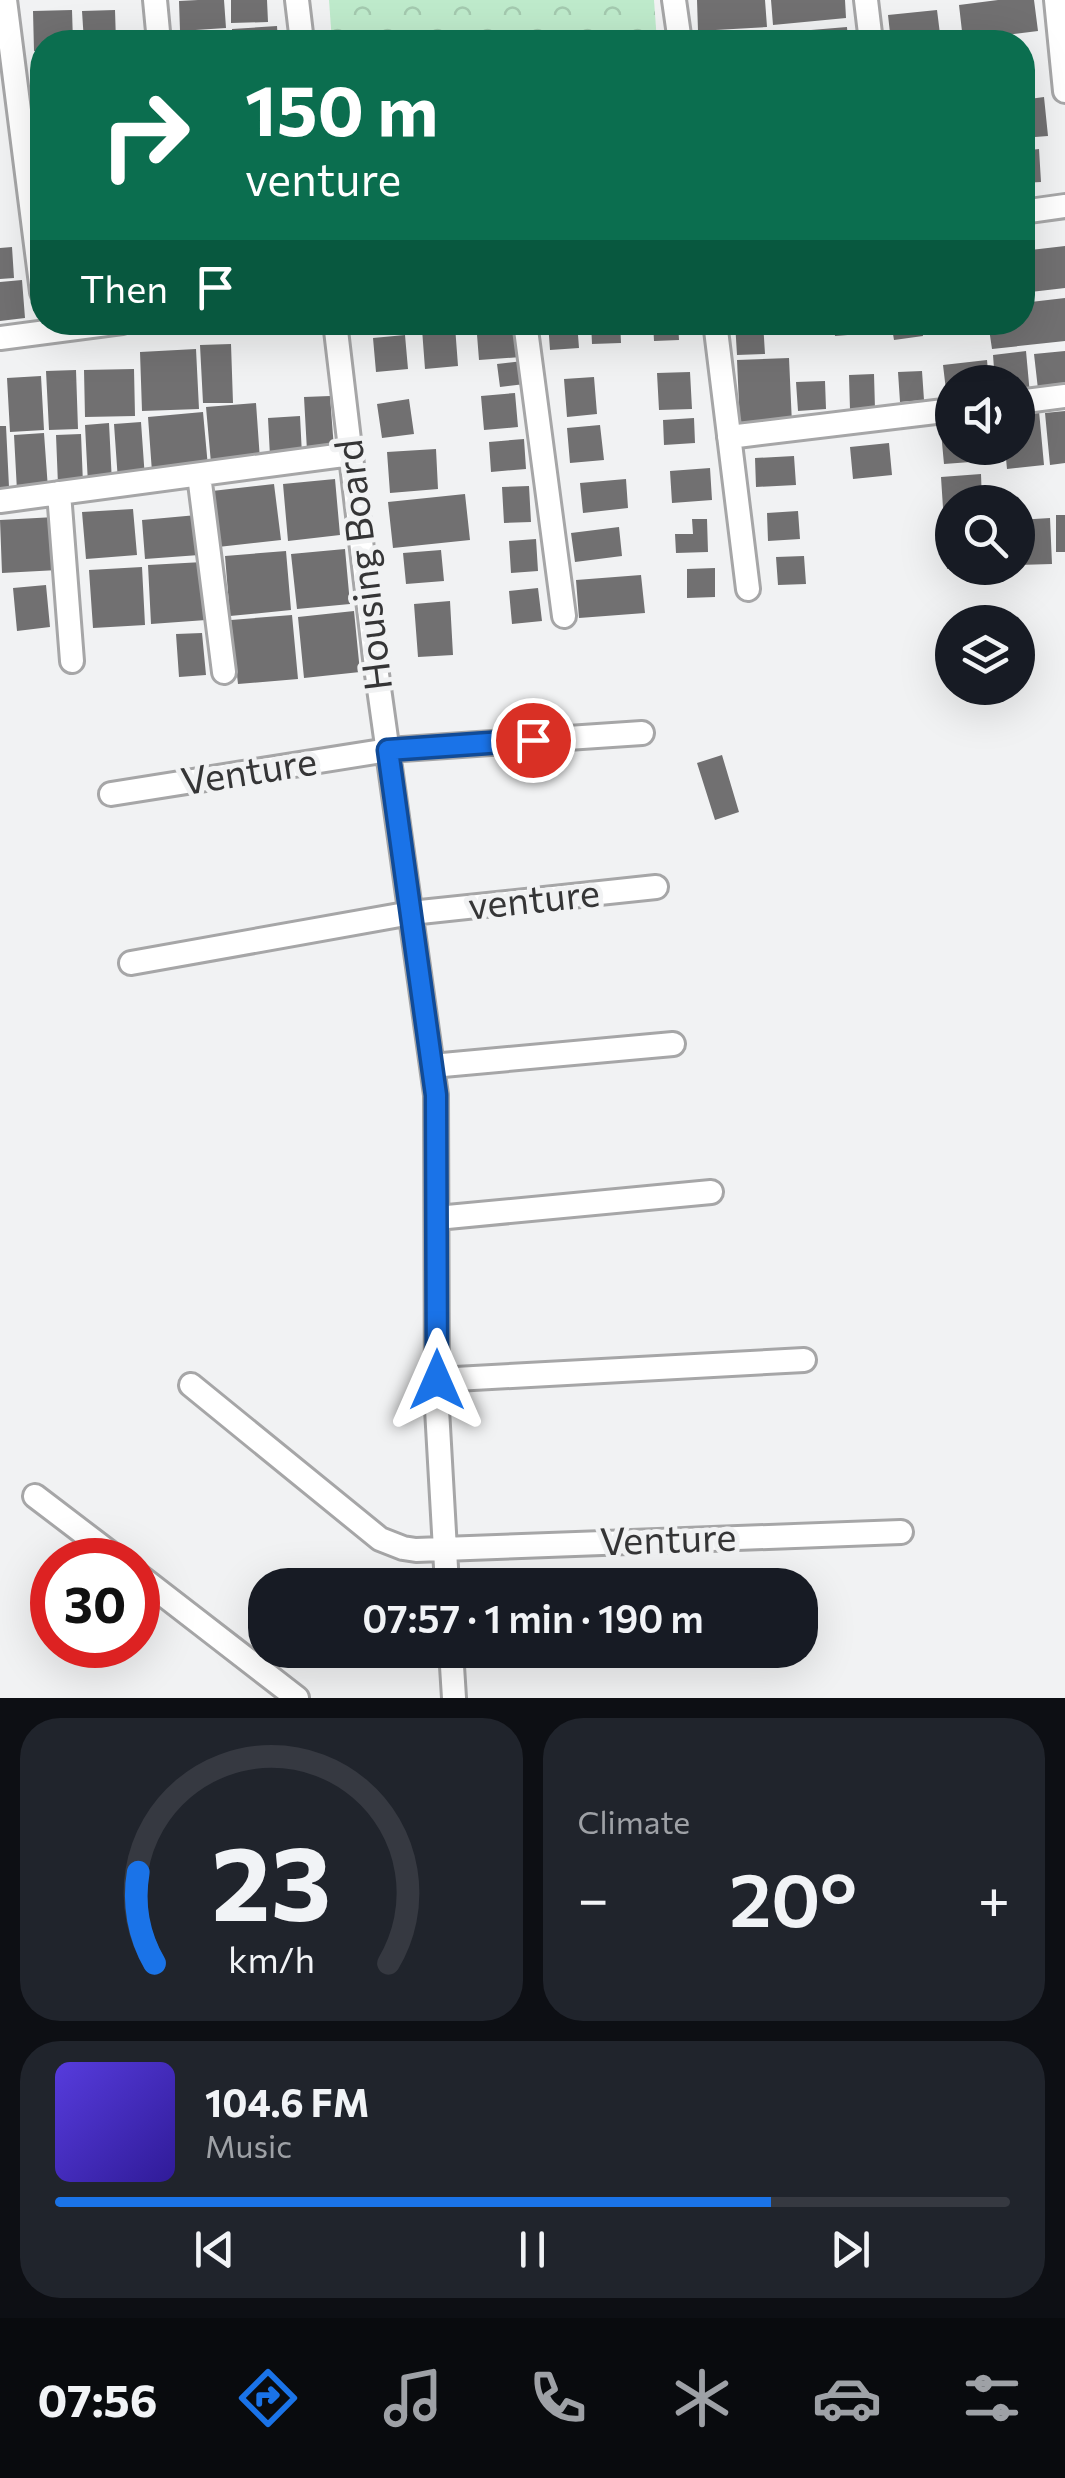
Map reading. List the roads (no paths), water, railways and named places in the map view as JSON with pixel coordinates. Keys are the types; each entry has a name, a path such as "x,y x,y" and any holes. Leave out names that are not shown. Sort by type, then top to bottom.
{"street":[{"path":"5,0 30,197"},
{"path":"155,0 158,30"},
{"path":"297,0 301,30"},
{"path":"674,0 678,30"},
{"path":"866,0 870,30"},
{"path":"1056,0 1065,91"},
{"path":"1035,210 1065,206"},
{"path":"0,338 30,331"},
{"name":"Housing Board","path":"337,335 436,1095 437,1380 446,1568"},
{"path":"527,335 564,616"},
{"path":"716,335 748,589"},
{"path":"1035,400 1065,396"},
{"path":"728,437 935,412"},
{"path":"0,501 351,454"},
{"path":"198,474 224,672"},
{"path":"58,493 72,661"},
{"path":"388,750 642,733"},
{"name":"Venture","path":"111,794 388,750"},
{"name":"venture","path":"411,914 656,887"},
{"path":"132,964 411,914"},
{"path":"432,1066 673,1044"},
{"path":"436,1218 711,1192"},
{"path":"437,1380 804,1360"},
{"name":"Venture","path":"191,1385 380,1538 403,1548 901,1532"},
{"path":"35,1496 89,1538"},
{"path":"160,1592 297,1698"},
{"path":"452,1668 454,1698"}]}
